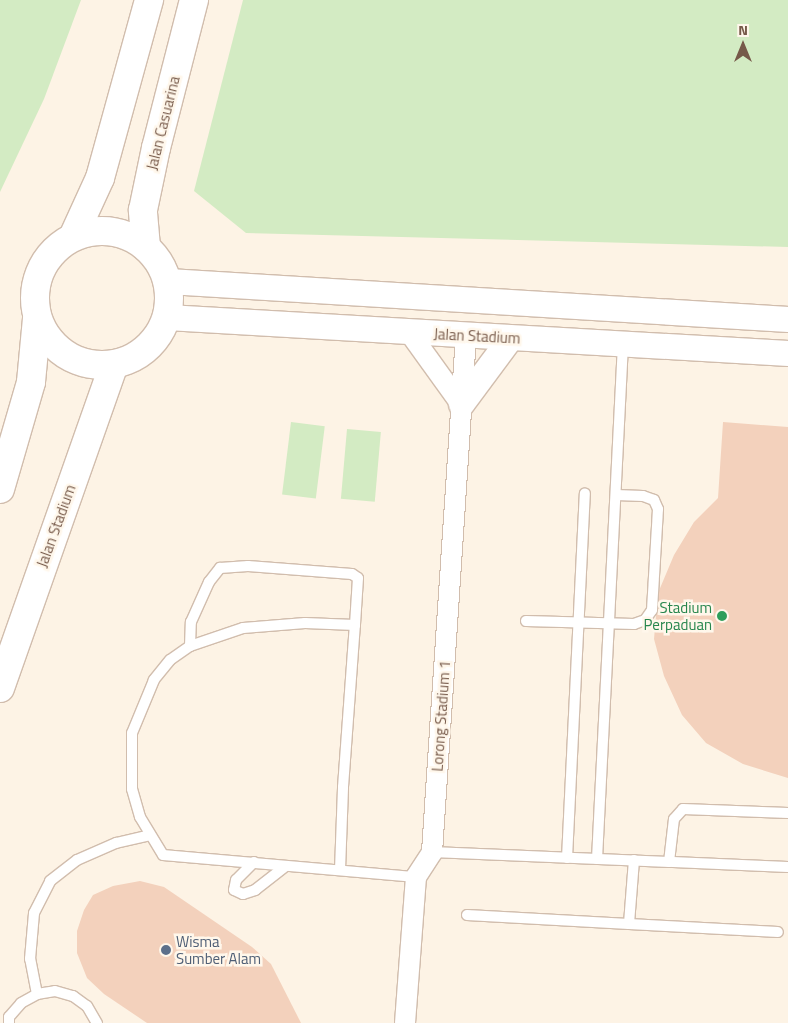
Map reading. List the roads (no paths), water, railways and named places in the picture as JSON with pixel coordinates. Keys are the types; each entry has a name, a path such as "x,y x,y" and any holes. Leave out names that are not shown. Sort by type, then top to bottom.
{"main road":[{"path":"73,237 100,178 150,0"},
{"name":"Jalan Casuarina","path":"146,246 143,210 156,148 194,0"},
{"path":"0,490 31,382 37,318 34,299 40,271 57,248 73,237 91,231 111,231 130,236 146,246 156,256 168,281 170,298 167,318 160,333 148,348 132,359 114,365 88,364 63,354 45,335 37,318"},
{"name":"Jalan Stadium","path":"0,688 114,365"}],"street":[{"path":"168,281 788,318"},
{"path":"392,295 407,303 440,309 454,316 463,326 466,336"},
{"name":"Jalan Stadium","path":"167,318 788,353"},
{"path":"409,332 461,404 510,338"},
{"name":"Lorong Stadium 1","path":"405,1023 416,877 432,852 466,336"}],"lane":[{"path":"597,859 624,344"},
{"path":"566,858 585,493"},
{"path":"526,621 634,624 645,620 652,610 658,509 654,500 643,496 616,495"},
{"path":"190,646 191,622 209,582 220,568 248,566 352,574 358,578 359,586 354,625 342,787 340,870"},
{"path":"354,625 305,623 243,628 190,646 170,660 154,680 132,733 132,789 140,817 163,855 416,877"},
{"path":"669,862 674,819 683,809 788,814"},
{"path":"37,994 30,959 34,913 50,881 77,860 116,843 150,834"},
{"path":"432,852 788,867"},
{"path":"629,924 634,860"},
{"path":"254,862 236,880 234,890 243,894 255,890 286,866"},
{"path":"467,915 778,932"},
{"path":"6,1018 21,1003 37,994 55,991 73,996 87,1006 97,1023"}],"place":[{"name":"Stadium Perpaduan","path":"722,616"},
{"name":"Wisma Sumber Alam","path":"166,950"}]}
